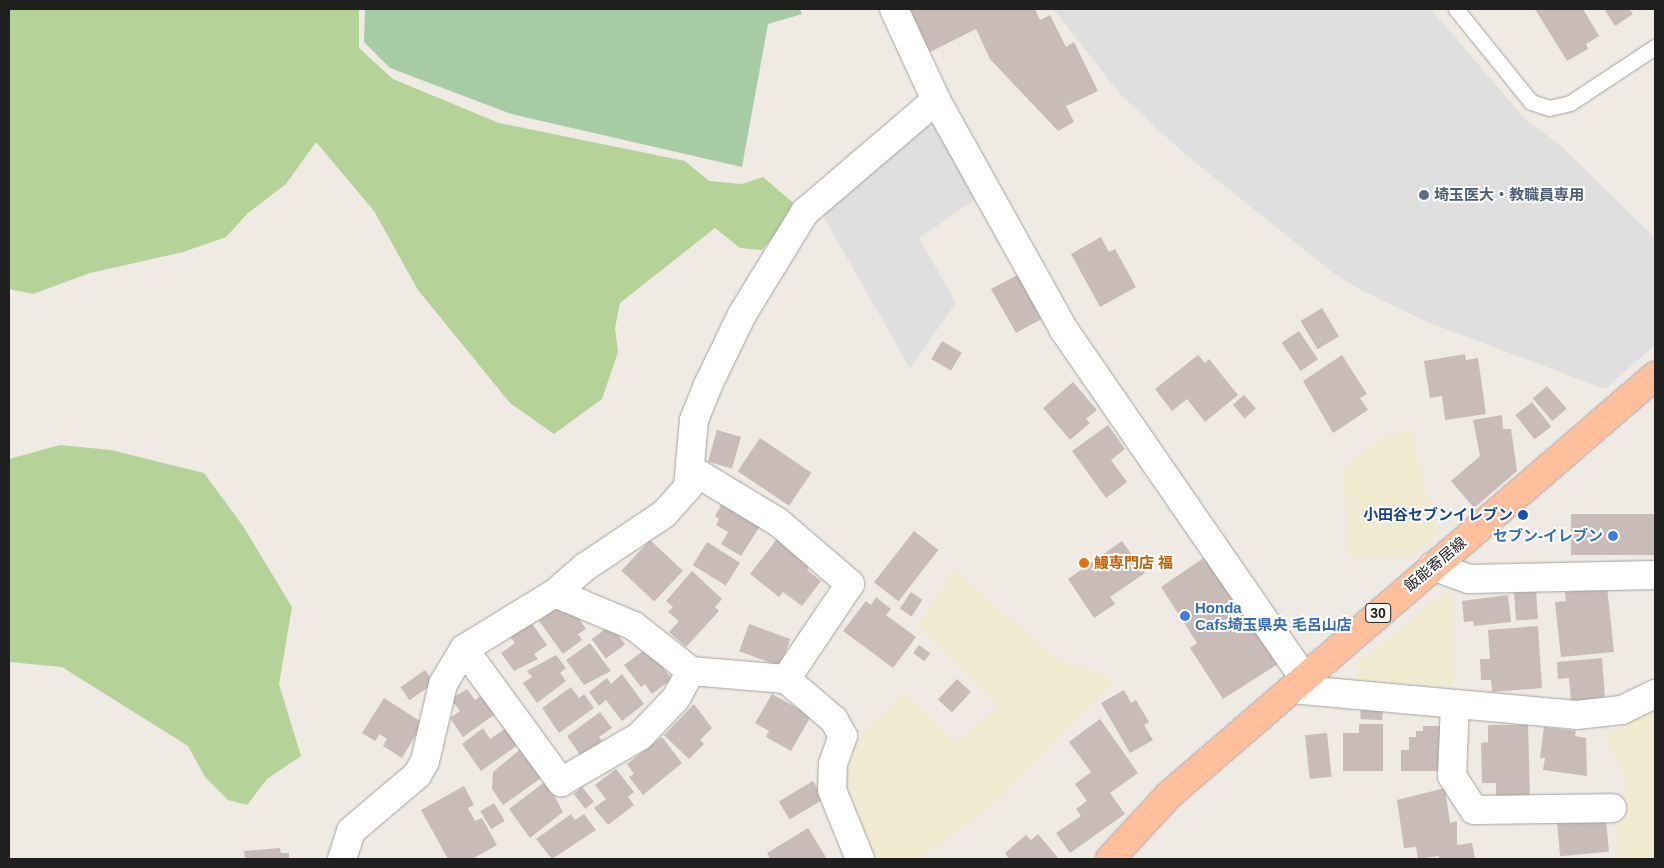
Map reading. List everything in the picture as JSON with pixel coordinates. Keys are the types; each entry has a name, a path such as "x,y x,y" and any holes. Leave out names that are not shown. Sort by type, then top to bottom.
{"main road":[{"name":"飯能寄居線","path":"1110,859 1169,795 1655,376"}],"street":[{"path":"894,9 936,100 1064,330 1298,683 1455,704 1600,715 1655,694"},
{"path":"342,859 351,831 421,768 443,684 464,649 555,592 585,567 664,514 688,487 692,470 694,420 707,387 743,313 805,212 936,100"},
{"path":"692,470 778,522 850,584 786,679"},
{"path":"1433,566 1469,579 1655,575"},
{"path":"555,592 634,626 691,671 786,679 834,720 843,736 832,764 832,790 860,859"},
{"path":"464,649 562,782 640,736 676,698 691,671"},
{"path":"1455,704 1452,776 1474,810 1612,808"}],"lane":[{"path":"1456,9 1531,102 1549,108 1570,102 1655,47"}],"shaded area":[{"name":"埼玉医大・教職員専用","path":"1053,9 1431,9 1525,119 1561,146 1655,238 1655,345 1605,389 1427,322 1357,288 1332,272 1185,154 1122,96"},
{"path":"931,117 976,199 919,238 956,303 910,368 819,209"},
{"path":"1411,429 1437,535 1413,556 1349,558 1343,469 1381,438"},
{"path":"954,569 1057,660 1094,670 1114,681 996,803 918,859 869,859 844,802 842,765 869,726 904,692 957,743 999,706 918,625"},
{"path":"1452,593 1453,687 1358,680 1357,665 1436,598"},
{"path":"1655,708 1655,859 1618,859 1616,816 1627,782 1605,736"}],"green space":[{"path":"9,9 359,9 359,48 393,79 499,123 685,161 709,181 742,184 763,177 798,207 762,250 740,248 715,228 620,303 615,328 618,352 602,399 554,434 510,403 418,290 374,211 316,142 286,184 248,213 226,237 183,252 90,273 33,294 9,289"},
{"path":"365,9 800,9 802,14 768,24 742,167 511,114 390,68 364,42"},
{"path":"60,445 111,450 204,473 243,526 292,607 279,684 301,756 267,779 247,805 228,800 205,777 188,746 62,667 9,662 9,459"}],"building":[{"path":"909,9 1035,9 1040,20 1050,15 1066,47 1074,42 1098,91 1066,106 1074,122 1058,131 990,59 976,29 930,52"},
{"path":"1535,9 1583,9 1599,36 1586,44 1588,49 1567,61"},
{"path":"1604,9 1629,9 1633,14 1615,26"},
{"path":"1101,237 1109,252 1115,249 1136,287 1100,307 1071,254"},
{"path":"1023,272 1031,287 1026,290 1031,301 1036,298 1047,316 1016,333 991,289"},
{"path":"1322,308 1339,336 1318,349 1301,321"},
{"path":"1299,331 1318,359 1301,371 1282,343"},
{"path":"942,341 962,353 951,371 931,359"},
{"path":"1465,354 1466,360 1478,358 1486,414 1445,420 1442,396 1430,398 1424,361"},
{"path":"1198,355 1205,363 1209,359 1238,395 1205,422 1187,399 1172,411 1155,389"},
{"path":"1342,355 1367,394 1360,398 1368,410 1333,433 1303,381"},
{"path":"1073,382 1097,410 1086,419 1090,423 1070,440 1043,408"},
{"path":"1547,386 1567,409 1552,421 1533,398"},
{"path":"1244,395 1256,409 1244,418 1233,405"},
{"path":"1532,402 1551,426 1535,439 1515,415"},
{"path":"1502,415 1503,429 1511,429 1517,471 1474,508 1451,481 1480,456 1473,420"},
{"path":"1108,425 1125,449 1111,460 1127,482 1106,498 1072,451"},
{"path":"717,430 741,437 732,469 708,462"},
{"path":"760,438 811,473 789,506 738,471"},
{"path":"724,500 762,523 741,556 721,544 728,532 716,525 719,519 715,516"},
{"name":"セブン-イレブン","path":"1571,514 1655,514 1655,555 1571,555"},
{"path":"914,531 938,550 898,601 874,582"},
{"path":"777,539 810,565 807,570 821,581 802,606 783,592 779,597 750,574"},
{"path":"650,540 683,571 654,601 621,571"},
{"path":"1122,541 1145,573 1110,597 1115,604 1094,618 1068,579"},
{"path":"707,542 740,563 726,586 693,565"},
{"path":"1205,557 1246,619 1251,615 1281,662 1223,699 1190,648 1197,643 1161,587"},
{"path":"692,571 722,599 715,607 719,611 686,647 669,632 679,621 668,612 673,607 666,601"},
{"path":"1607,587 1614,652 1561,657 1555,602 1566,601 1565,592"},
{"path":"1536,591 1538,619 1516,620 1514,593"},
{"path":"911,592 923,600 911,616 900,609"},
{"path":"1508,595 1511,622 1474,626 1473,621 1464,622 1462,601"},
{"path":"876,597 891,609 886,615 916,637 893,668 843,631 866,601 871,605"},
{"path":"558,607 562,613 571,607 586,629 578,634 582,640 563,654 539,621"},
{"path":"531,622 547,645 534,654 538,659 514,671 501,653 515,643 510,637"},
{"path":"749,624 790,639 780,666 739,651"},
{"path":"611,625 625,644 606,659 592,639"},
{"path":"1538,626 1542,688 1492,692 1491,680 1481,680 1480,659 1490,659 1488,630"},
{"path":"590,643 611,671 584,685 566,660"},
{"path":"919,645 930,653 924,661 913,653"},
{"path":"643,651 647,655 651,652 672,679 652,694 645,684 641,687 624,665"},
{"path":"556,655 566,668 560,673 566,681 537,703 523,683 532,677 527,671"},
{"path":"1602,658 1605,698 1571,701 1569,678 1558,679 1557,662"},
{"path":"425,670 434,683 410,700 400,687"},
{"path":"622,674 644,704 622,721 606,700 599,706 589,692 607,678 611,684"},
{"path":"957,679 971,692 952,712 938,699"},
{"path":"571,687 579,698 584,694 594,708 559,733 542,708"},
{"path":"467,689 475,700 485,693 498,712 463,737 450,718 460,711 451,699"},
{"path":"1124,690 1131,703 1136,700 1149,722 1144,725 1153,740 1130,753 1101,703"},
{"path":"772,694 811,716 791,751 766,737 769,731 755,723"},
{"path":"384,698 423,723 402,758 383,746 387,739 380,734 375,741 362,733"},
{"path":"694,704 712,728 700,740 704,744 689,759 664,735"},
{"path":"1361,704 1383,705 1382,720 1360,719"},
{"path":"600,712 612,728 599,737 602,741 581,756 567,736"},
{"path":"1100,719 1138,773 1110,793 1125,814 1070,853 1056,833 1081,816 1076,809 1087,801 1075,784 1091,772 1069,742"},
{"path":"1359,724 1383,724 1383,771 1343,771 1343,733 1359,733"},
{"path":"1488,725 1528,725 1530,796 1496,797 1496,783 1482,783 1481,743 1488,742"},
{"path":"509,726 522,742 481,771 462,744 483,728 490,739"},
{"path":"1423,726 1443,726 1440,771 1401,771 1401,750 1409,750 1409,737 1416,737 1416,731 1423,731"},
{"path":"1544,727 1576,731 1575,736 1586,738 1587,776 1543,770 1545,758 1540,758"},
{"path":"1327,733 1332,777 1310,779 1305,735"},
{"path":"662,737 682,763 643,795 629,777 634,774 627,764"},
{"path":"524,746 544,776 503,805 492,789 493,772"},
{"path":"616,769 634,792 628,797 634,805 608,825 594,808 606,799 595,785"},
{"path":"546,781 563,812 530,838 509,809"},
{"path":"813,781 824,799 790,820 779,802"},
{"path":"464,786 474,805 468,808 475,821 482,818 497,845 472,859 448,859 421,810"},
{"path":"582,787 594,802 585,809 573,794"},
{"path":"1445,788 1450,823 1457,821 1457,845 1472,843 1475,859 1439,859 1439,856 1418,859 1416,847 1404,848 1397,800"},
{"path":"494,803 505,821 491,829 480,811"},
{"path":"571,814 575,820 584,814 596,830 552,859 536,839"},
{"path":"1606,819 1609,852 1560,856 1557,823"},
{"path":"808,828 827,859 770,859 767,853"},
{"path":"1038,834 1059,859 1006,859 1008,857 1005,853 1026,835 1031,840"},
{"path":"280,848 281,853 289,853 289,859 245,859 244,851"}],"place":[{"name":"埼玉医大・教職員専用","path":"1424,195"},
{"name":"小田谷セブンイレブン","path":"1523,515"},
{"name":"セブン-イレブン","path":"1613,536"},
{"name":"鰻専門店 福","path":"1084,563"},
{"name":"Honda Cafs埼玉県央 毛呂山店","path":"1185,616"}]}
